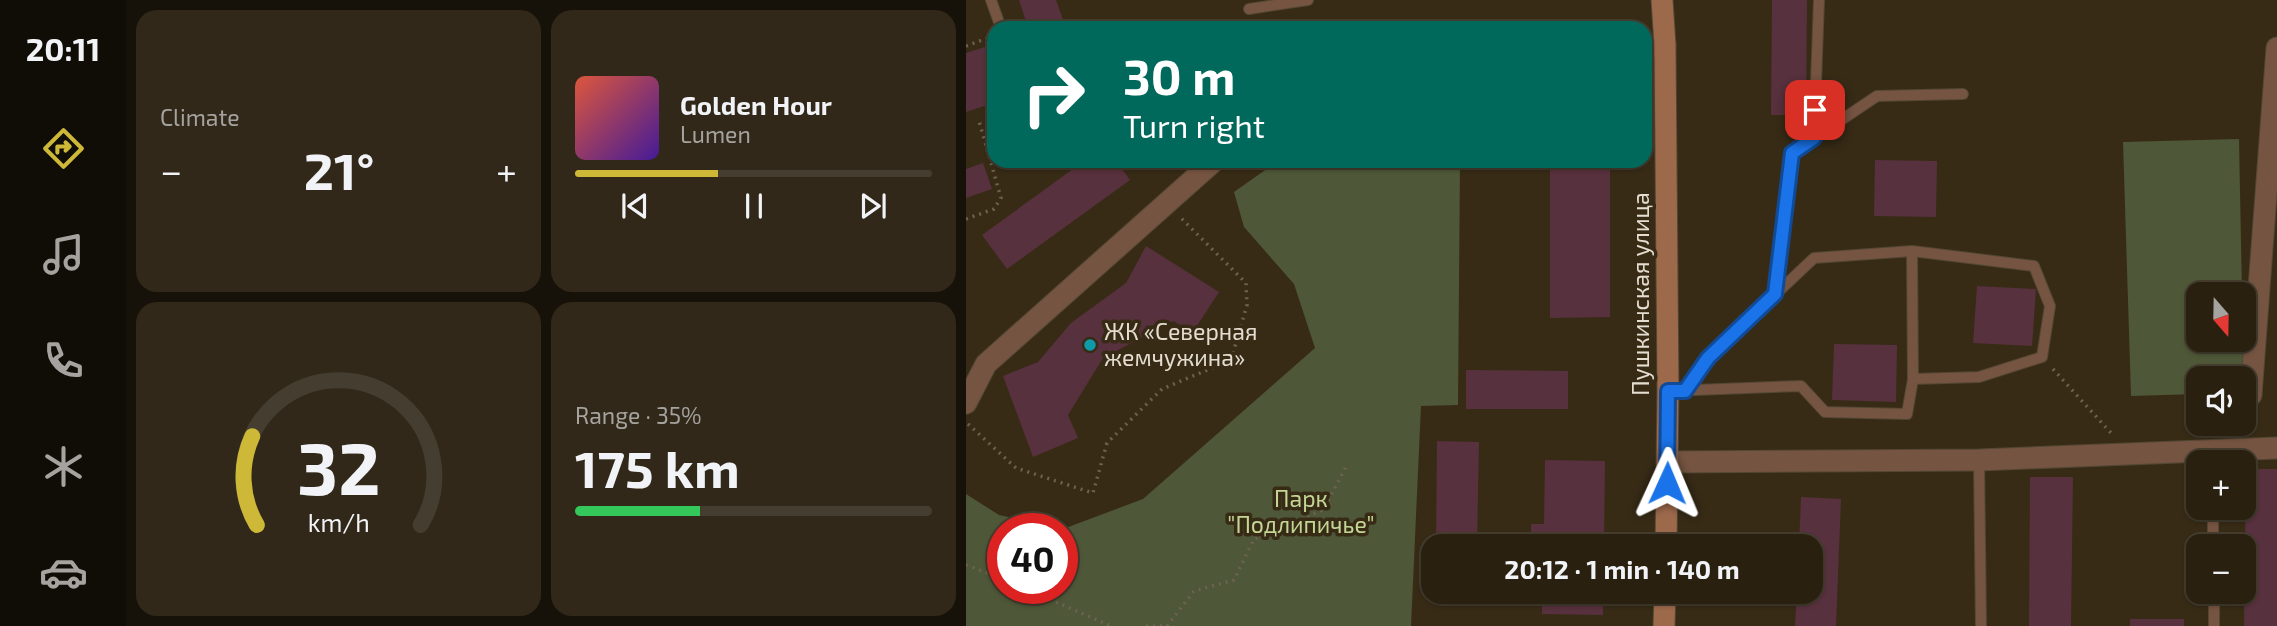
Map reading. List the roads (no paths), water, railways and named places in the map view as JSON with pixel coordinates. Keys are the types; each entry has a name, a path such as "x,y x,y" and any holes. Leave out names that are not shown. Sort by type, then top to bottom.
{"street":[{"name":"Пушкинская улица","path":"1662,0 1655,46 1676,391 1667,462 1666,534"},
{"path":"2253,366 2277,48"},
{"path":"966,403 986,364 1206,168"},
{"path":"2256,451 2277,448"},
{"path":"1667,462 2186,456"},
{"path":"1664,626 1665,604"}],"lane":[{"path":"991,0 998,21"},
{"path":"1249,9 1308,0"},
{"path":"1814,138 1819,0"},
{"path":"1775,294 1792,153 1877,96 1963,94"},
{"path":"1676,391 1814,258 1912,251 2034,267 2050,306 2042,357 1979,377 1913,379"},
{"path":"1676,391 1801,386 1825,412 1907,414 1913,379 1912,251"},
{"path":"1979,460 1981,626"},
{"path":"2214,604 2214,626"}],"place":[{"name":"ЖК «Северная жемчужина»","path":"1090,345"}],"park label":[{"name":"Парк \"Подлипичье\"","path":"1301,512"}]}
